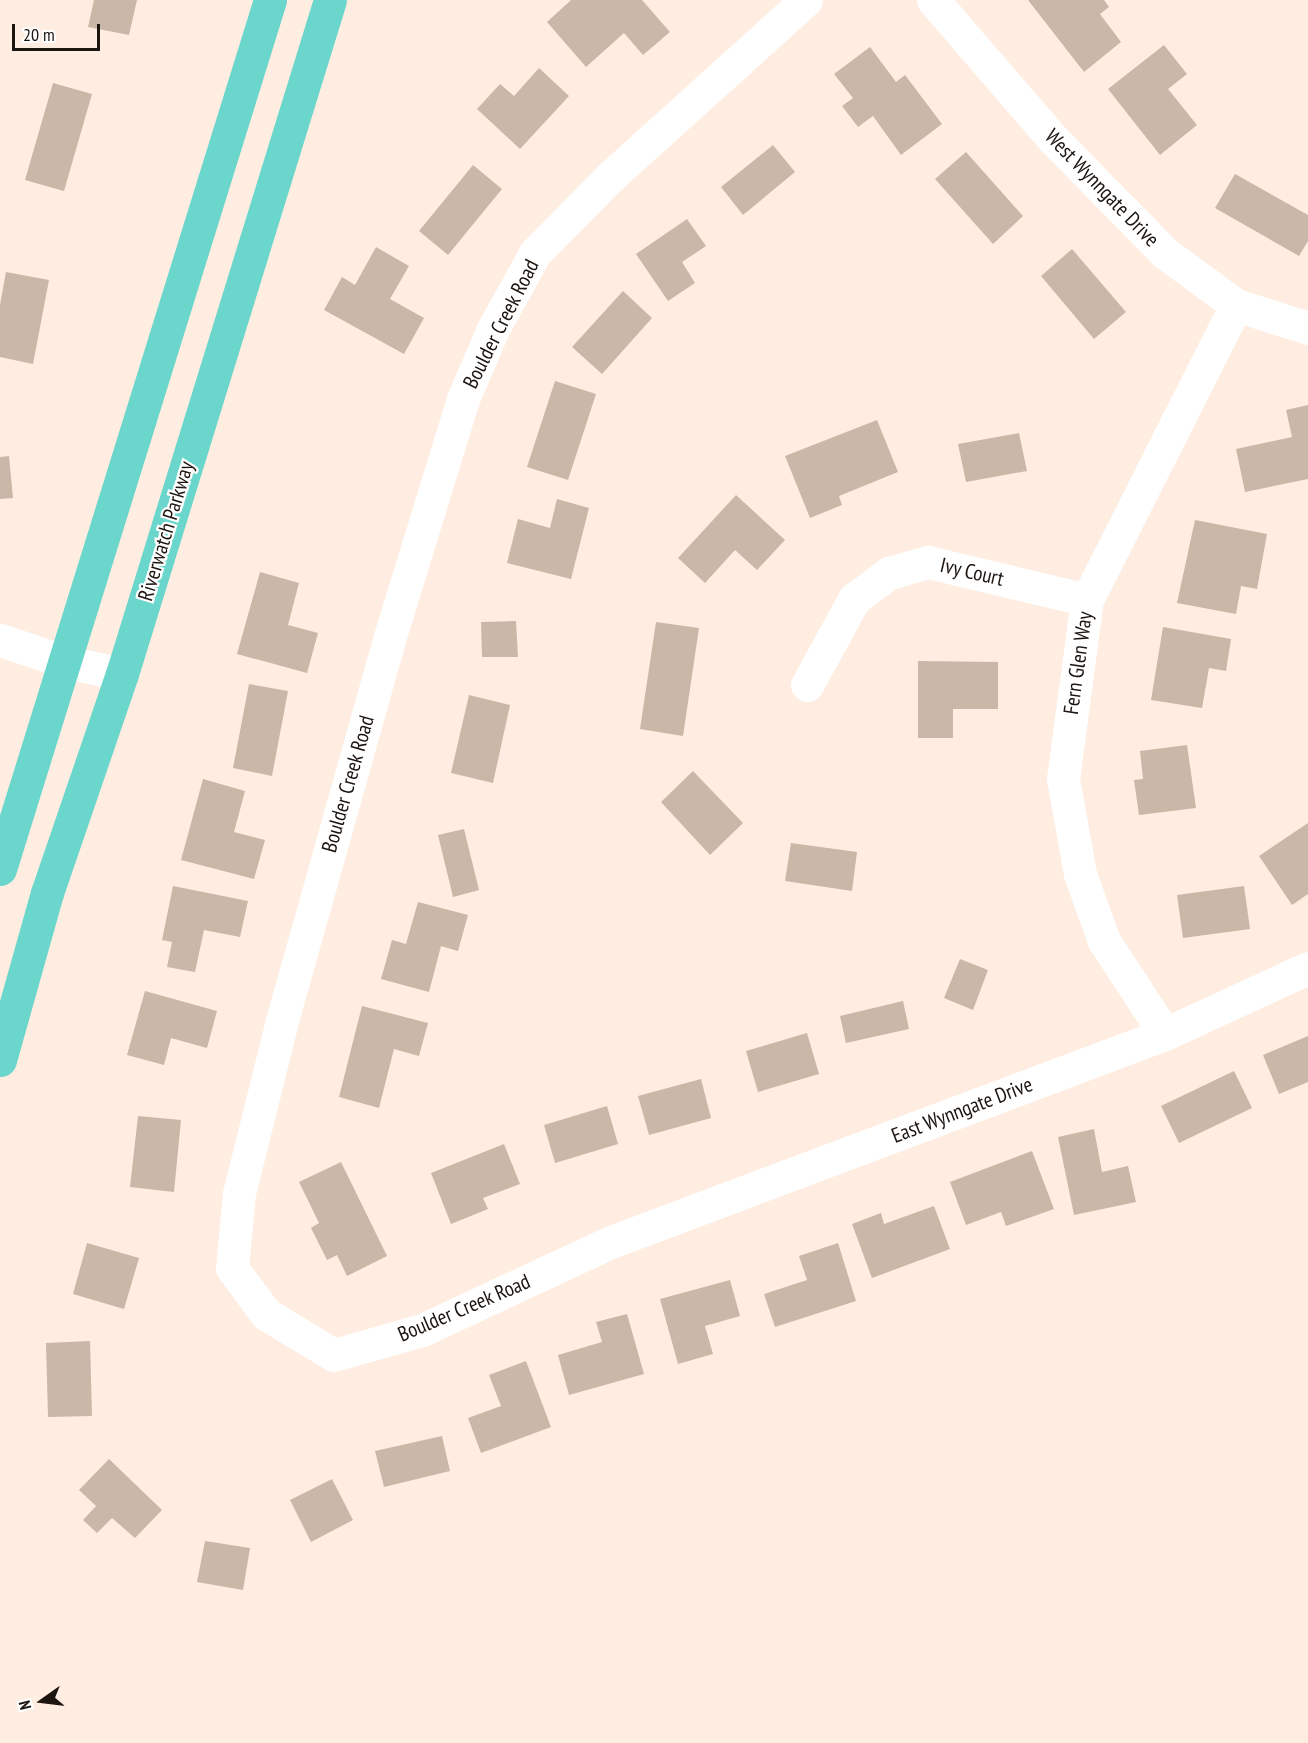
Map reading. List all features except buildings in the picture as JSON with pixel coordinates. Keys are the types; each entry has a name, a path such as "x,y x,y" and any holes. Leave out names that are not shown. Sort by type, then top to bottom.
{"main road":[{"path":"0,869 270,0"},
{"name":"Riverwatch Parkway","path":"0,1060 47,893 122,674 330,0"}],"street":[{"name":"Boulder Creek Road","path":"611,1242 422,1330 334,1356 266,1314 232,1268 239,1193 281,1025 388,640 463,399 493,329 544,244 611,176 806,0"},
{"name":"West Wynngate Drive","path":"933,0 1053,139 1165,253 1236,304 1308,328"},
{"name":"Fern Glen Way","path":"1165,1034 1104,941 1080,874 1063,779 1087,600 1236,304"},
{"name":"Ivy Court","path":"807,685 854,599 889,573 928,562 1087,600"},
{"path":"0,640 66,662 122,674"},
{"name":"East Wynngate Drive","path":"611,1242 1165,1034 1308,968"}]}
